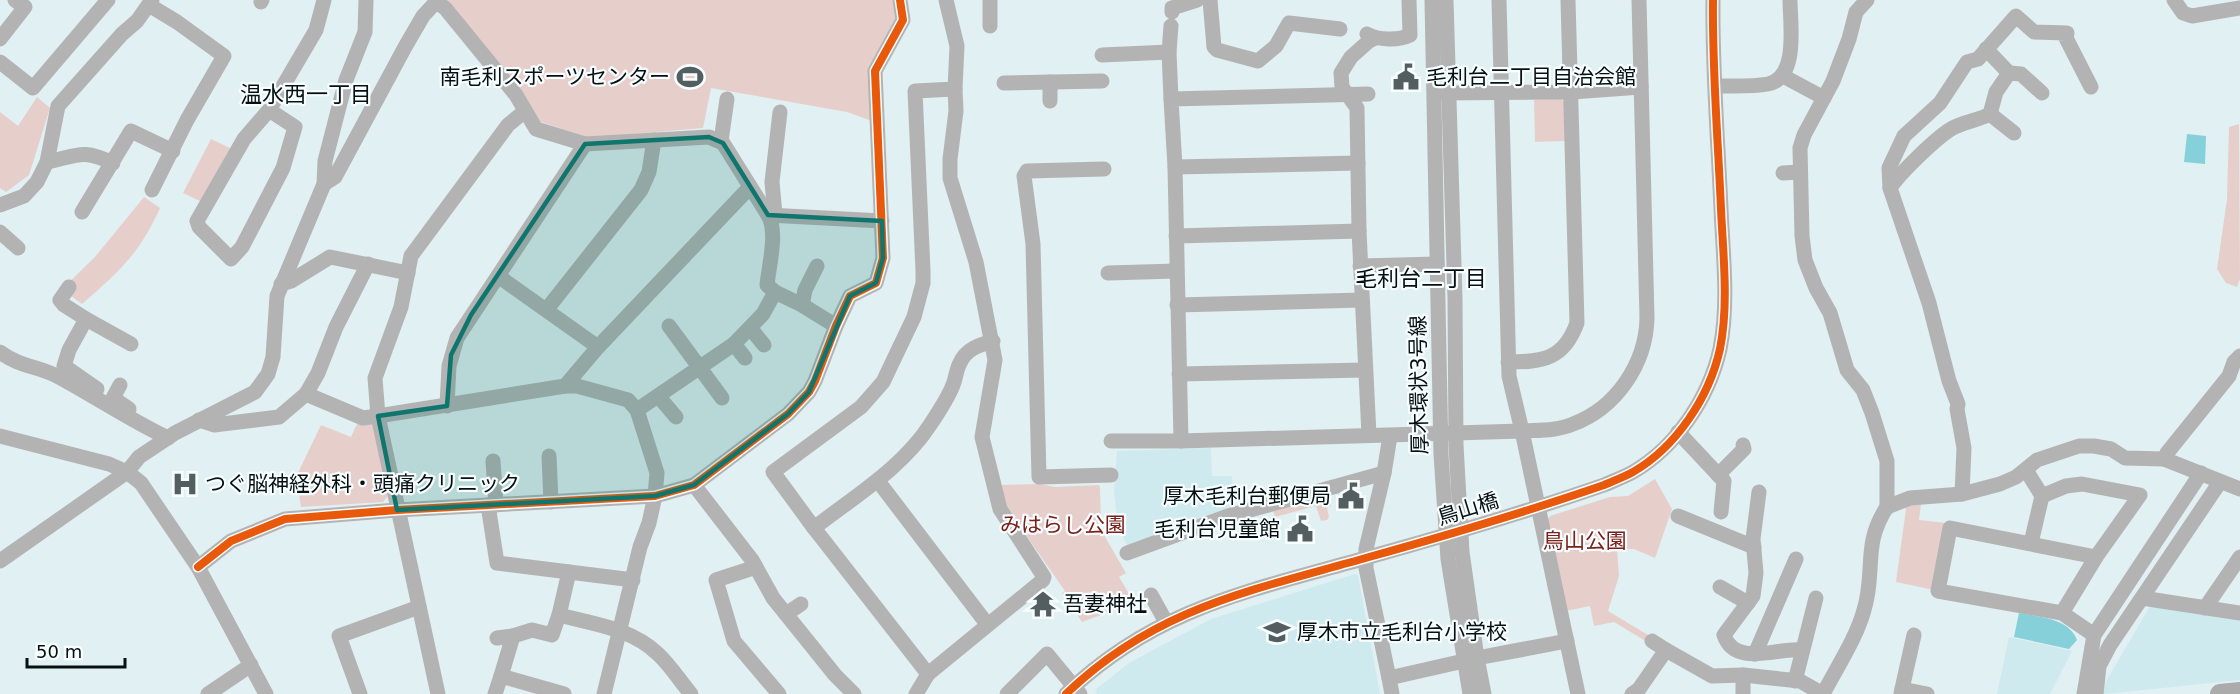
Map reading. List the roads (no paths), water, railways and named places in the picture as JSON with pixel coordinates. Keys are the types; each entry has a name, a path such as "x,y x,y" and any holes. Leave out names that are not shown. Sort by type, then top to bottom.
{"main road":[{"path":"2220,694 2240,692"}],"street":[{"path":"0,62 33,88 108,0"},
{"path":"269,110 295,127 283,168 242,247 231,259 199,227 197,221 244,139 269,110 316,30 324,0"},
{"path":"0,561 127,472 139,457 199,420 255,392 267,374 273,357 277,296 324,184 325,161 346,80 365,32 366,0"},
{"path":"198,567 231,541 285,519 397,510 656,496 694,485 788,414 809,392 815,381 850,296 876,283 883,258 875,71 903,20 900,0"},
{"path":"916,694 928,674 1044,577 1000,509 982,437 995,360 976,262 950,178 956,111 957,46 946,0"},
{"path":"990,0 990,26"},
{"path":"1181,441 1175,167 1168,52 1172,8 1197,0"},
{"path":"1210,0 1214,47 1217,50 1258,61 1276,46 1290,22 1340,29"},
{"path":"1369,435 1360,266 1357,108 1342,87 1341,73 1371,36 1405,38 1410,35 1409,0"},
{"name":"厚木環状3号線","path":"1432,0 1442,93 1455,299 1448,433 1448,559 1471,660 1484,694"},
{"name":"厚木環状3号線","path":"1446,0 1437,264 1448,433"},
{"path":"1499,0 1509,376 1522,432 1532,509 1567,642 1578,694"},
{"path":"1508,362 1544,360 1556,354 1571,339 1577,323 1568,0"},
{"path":"1111,441 1522,432 1556,429 1574,424 1595,413 1626,384 1641,354 1647,318 1639,0"},
{"name":"鳥山橋","path":"1073,691 1114,655 1166,622 1228,597 1419,543 1604,485 1633,472 1652,459 1678,432 1697,405 1711,377 1722,334 1724,280 1713,0"},
{"path":"1716,86 1770,84 1783,76 1790,58 1790,0"},
{"path":"1867,0 1854,6 1850,39 1833,81 1802,142 1796,237 1805,260 1809,289 1830,313 1847,370 1863,390 1872,413 1887,461 1887,507"},
{"path":"2174,0 2182,13 2192,16 2240,8"},
{"path":"0,39 24,2"},
{"path":"0,205 24,196 37,182 47,162 58,106 122,34 137,21 151,2 224,56 187,120 152,190"},
{"path":"324,184 335,177 405,47 423,16 436,2 445,8 516,95 536,129 585,144 702,136 721,141"},
{"path":"1962,494 1964,448 1958,404 1949,381 1929,303 1890,188 1889,168 1904,136 1940,103 1967,62 1978,59 2016,16 2034,32 2067,33 2066,38 2080,69 2087,68 2091,87"},
{"path":"1986,49 2009,73 2022,74 2042,93"},
{"path":"1102,55 1168,52"},
{"path":"1890,188 1897,177 1942,135 1953,128 1990,114 1996,92 2009,73"},
{"path":"1783,76 1824,98"},
{"path":"1004,83 1102,81"},
{"path":"1050,82 1050,101"},
{"path":"1442,93 1572,92 1641,87"},
{"path":"928,674 772,472 861,407 883,382 893,364 914,317 923,283 915,91 955,89"},
{"path":"1171,99 1368,94"},
{"path":"727,99 721,141 750,187 772,215 882,221"},
{"path":"438,694 435,644 419,607 397,510 378,416 375,378 401,308 413,252 508,126 525,111"},
{"path":"780,112 772,182 773,231 767,285 775,292 836,326"},
{"path":"1990,114 2014,133"},
{"path":"82,212 131,131 173,151"},
{"path":"547,309 641,190 649,172 654,140"},
{"path":"447,406 449,366 457,338 585,144"},
{"path":"47,162 83,153 113,164"},
{"path":"1175,167 1358,163"},
{"path":"1104,169 1027,171 1024,176 1033,244 1039,477 1112,475"},
{"path":"1783,173 1800,172"},
{"path":"565,386 598,347 750,187"},
{"path":"1176,236 1359,231"},
{"path":"0,232 18,248"},
{"path":"281,284 291,281 330,257 408,273"},
{"path":"199,420 214,425 279,417 306,394 318,374 336,327 368,264"},
{"path":"1360,266 1437,264"},
{"path":"802,305 805,290 817,266"},
{"path":"1108,273 1176,271"},
{"path":"498,276 598,347"},
{"path":"69,287 60,300 64,305 112,339 130,344"},
{"path":"637,410 701,369 734,344 763,314 775,292"},
{"path":"1177,305 1362,300"},
{"path":"86,319 69,350 64,366 101,391 96,399"},
{"path":"675,329 722,398"},
{"path":"751,329 764,345"},
{"path":"814,528 878,481 930,426 953,385 960,363 968,351 993,341"},
{"path":"734,344 745,358"},
{"path":"0,352 13,362 59,377 168,438"},
{"path":"2164,459 2229,376 2234,362 2240,356"},
{"path":"1179,374 1365,370"},
{"path":"120,385 113,398 142,417 144,426"},
{"path":"306,394 363,418 565,386 578,386 628,400 637,410 657,473 656,496 640,547 604,694"},
{"path":"659,397 676,417"},
{"path":"1678,432 1724,481 1721,512"},
{"path":"0,436 109,464 127,472 141,483 198,567 266,694"},
{"path":"1390,436 1384,473 1366,549 1366,568 1392,694"},
{"path":"1718,475 1744,449 1743,445"},
{"path":"1652,641 1712,676 1743,675 1800,681 1823,694 1864,610 1870,581 1870,529 1887,507 1910,498 1962,494 2000,484 2026,470 2037,460 2079,446 2111,449 2125,458 2164,459 2240,489"},
{"path":"549,456 551,502"},
{"path":"494,461 492,505 497,563 633,580"},
{"path":"2026,470 2042,496 2031,543"},
{"path":"1127,554 1228,516 1384,473"},
{"path":"2084,694 2094,635 2201,473"},
{"path":"878,481 987,624"},
{"path":"2096,694 2099,666 2110,645 2220,482"},
{"path":"2042,496 2066,486 2082,484 2140,495 2096,557 2062,614"},
{"path":"694,485 756,567 773,598 835,675 854,694"},
{"path":"1759,492 1754,547 1756,573 1753,596 1725,635 1727,642 1736,650 1755,654 1801,650"},
{"path":"1678,516 1754,547"},
{"path":"2094,635 2062,614 1938,591 1950,528 2096,557"},
{"path":"2205,608 2240,557"},
{"path":"1755,654 1796,559"},
{"path":"756,567 716,580 734,641 773,692"},
{"path":"495,694 501,676 505,637 532,630 552,635 569,572"},
{"path":"1720,587 1748,603"},
{"path":"1151,595 1166,622"},
{"path":"1795,681 1816,598"},
{"path":"2142,598 2240,613"},
{"path":"786,614 801,604"},
{"path":"360,694 339,636 419,607"},
{"path":"559,615 621,631 640,640 659,654 691,694"},
{"path":"1914,634 1901,692 1927,694"},
{"path":"1389,678 1567,642"},
{"path":"1632,694 1639,689 1666,650"},
{"path":"1007,694 1047,654 1073,691"},
{"name":"厚木環状3号線","path":"1470,694 1471,660"},
{"path":"208,694 251,665"},
{"path":"1743,675 1743,694"},
{"path":"501,676 557,693"}],"water":[{"path":"2187,134 2206,136 2205,164 2184,162"},
{"path":"2019,613 2060,623 2073,633 2077,640 2069,649 2014,637"}],"place":[{"name":"南毛利スポーツセンター","path":"690,77"},
{"name":"毛利台二丁目自治会館","path":"1406,77"},
{"name":"つぐ脳神経外科・頭痛クリニック","path":"185,484"},
{"name":"厚木毛利台郵便局","path":"1351,496"},
{"name":"毛利台児童館","path":"1300,529"},
{"name":"吾妻神社","path":"1043,604"},
{"name":"厚木市立毛利台小学校","path":"1277,632"}],"district":[{"name":"温水西一丁目","path":"306,94"},
{"name":"毛利台二丁目","path":"1421,278"}],"park label":[{"name":"みはらし公園","path":"1063,525"},
{"name":"鳥山公園","path":"1585,541"}]}
